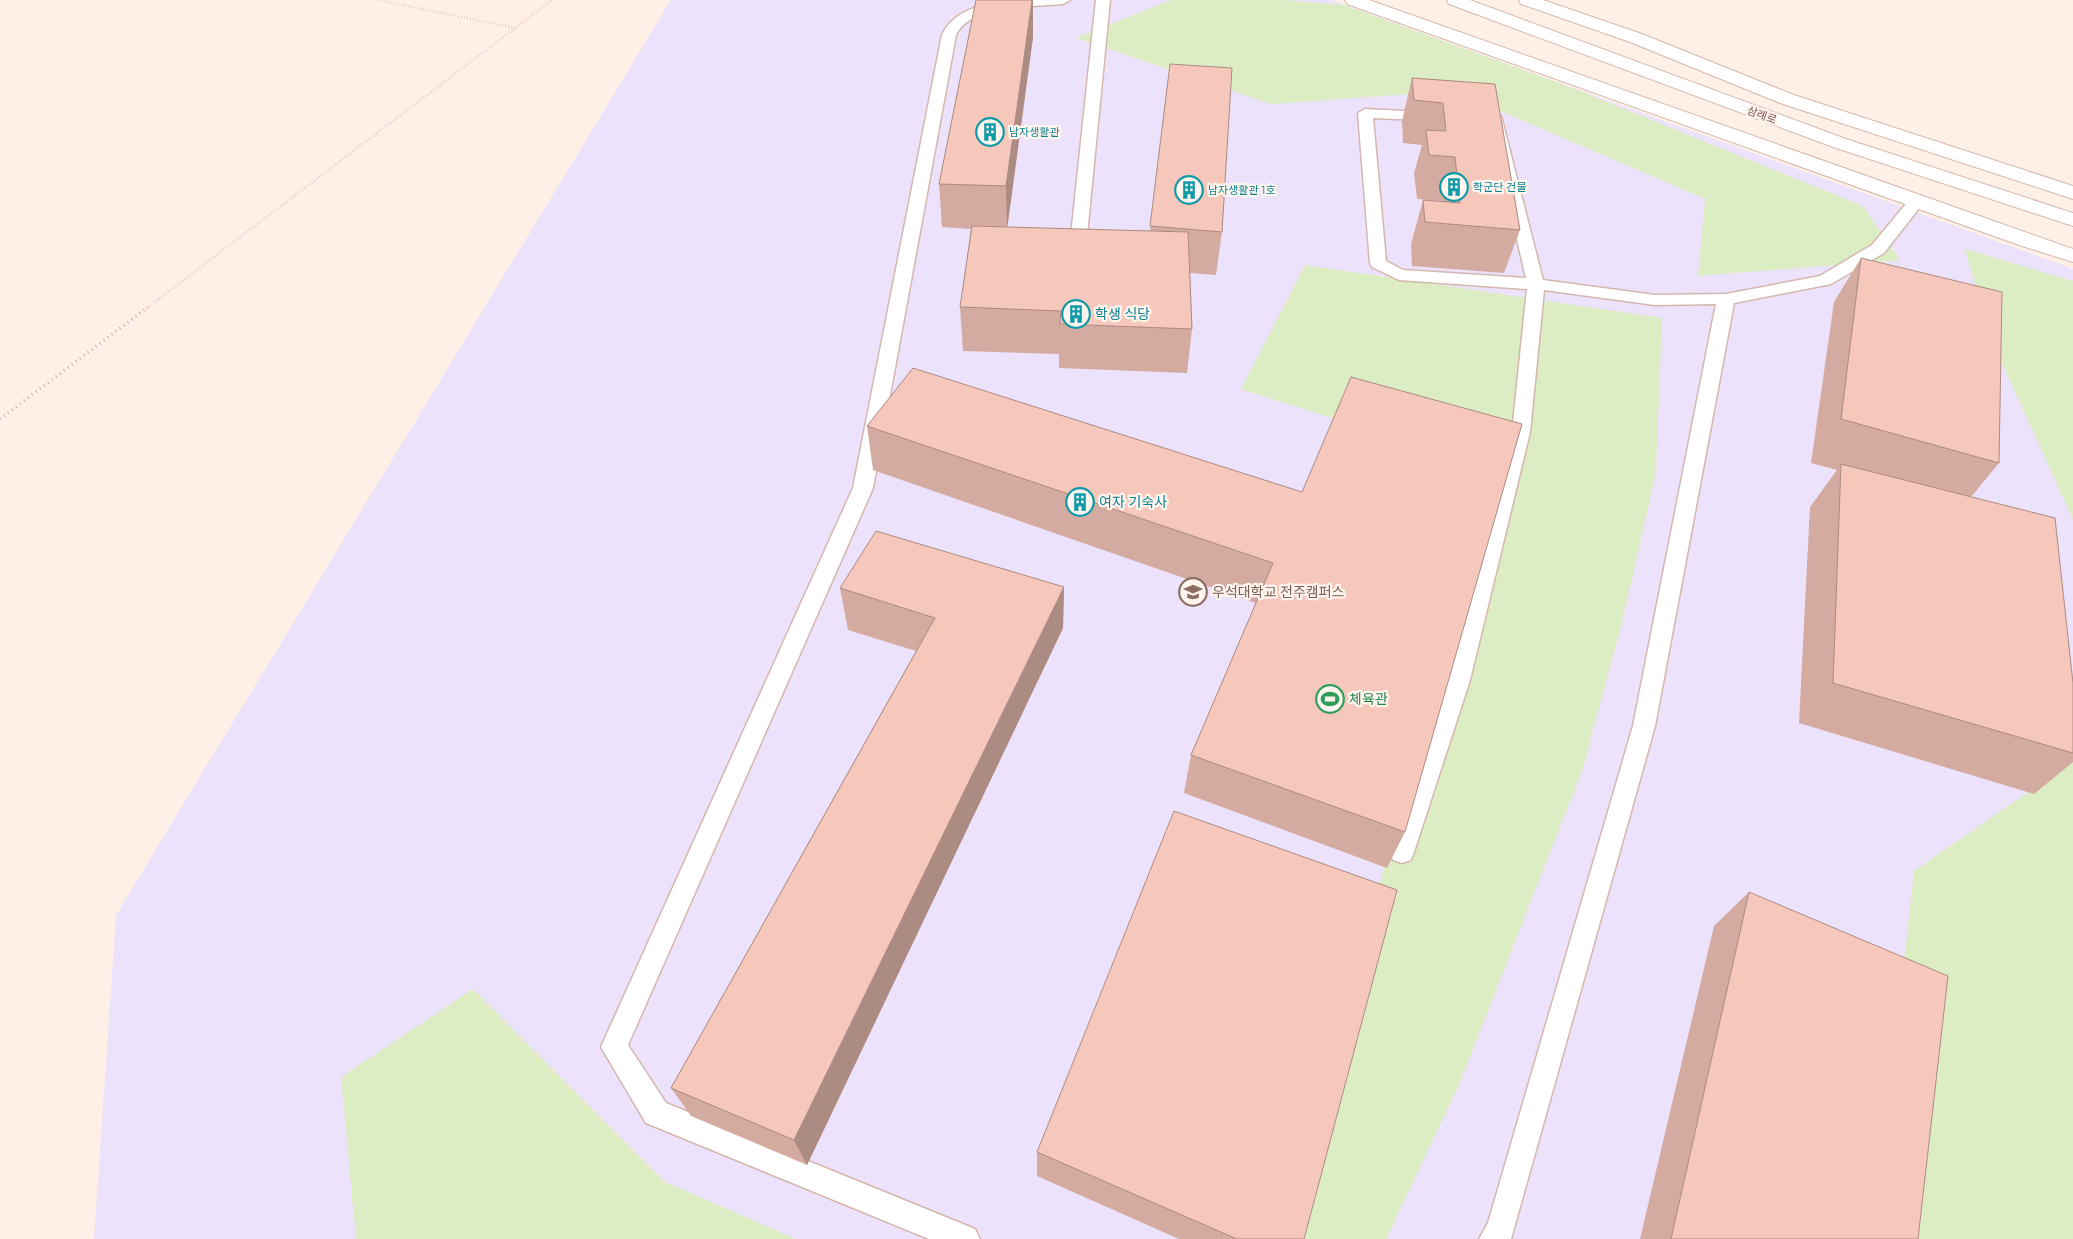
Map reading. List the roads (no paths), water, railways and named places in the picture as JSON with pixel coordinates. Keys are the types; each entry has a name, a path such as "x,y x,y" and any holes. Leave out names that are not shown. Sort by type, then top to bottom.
{"street":[{"path":"1353,0 1916,202 2073,256"},
{"name":"삼례로","path":"1455,0 1836,142 2073,220"},
{"name":"삼례로","path":"1527,0 1636,38 1787,99 2073,193"}],"lane":[{"path":"964,1239 656,1114 614,1046 863,488 949,35 955,23 967,15 992,8 1063,0"},
{"path":"1078,245 1103,0"},
{"path":"1402,852 1459,680 1521,432 1536,284 1496,119 1365,113 1378,263 1399,275 1536,284 1655,300 1726,299 1825,280 1878,249 1916,202"},
{"path":"1494,1239 1500,1231 1644,726 1726,299"}],"place":[{"name":"남자생활관","path":"990,132"},
{"name":"학군단 건물","path":"1454,187"},
{"name":"남자생활관 1호","path":"1189,190"},
{"name":"학생 식당","path":"1076,314"},
{"name":"여자 기숙사","path":"1080,502"},
{"name":"우석대학교 전주캠퍼스","path":"1193,592"},
{"name":"체육관","path":"1330,699"}]}
